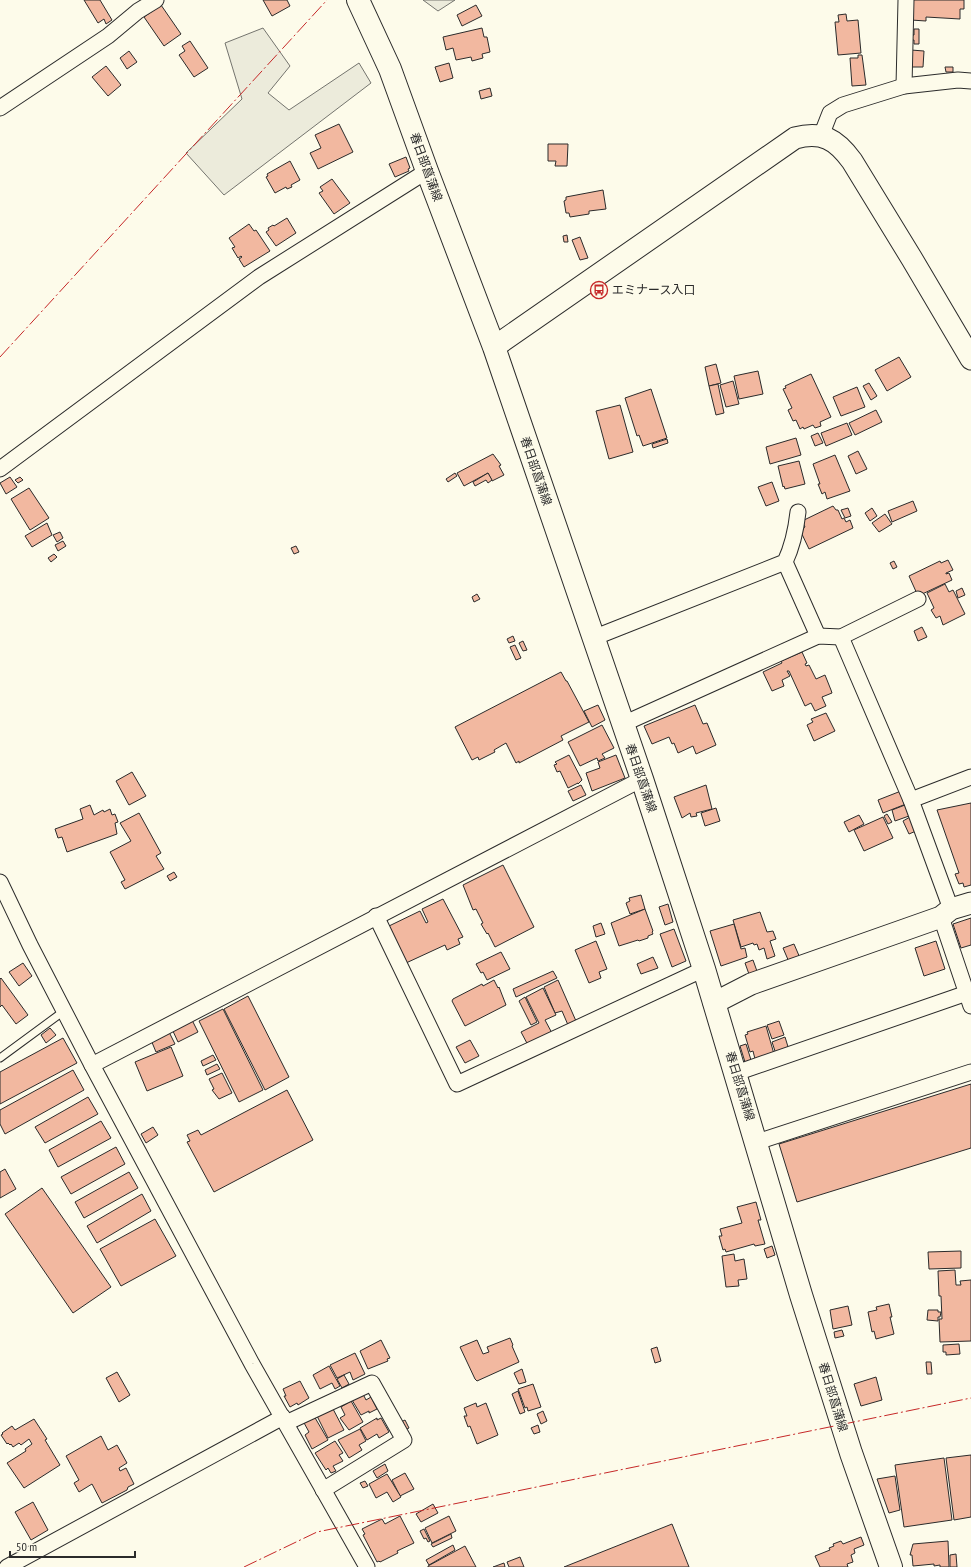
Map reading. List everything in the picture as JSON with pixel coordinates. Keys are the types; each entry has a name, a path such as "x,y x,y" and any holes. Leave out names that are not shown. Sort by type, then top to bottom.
{"main road":[{"name":"春日部菖蒲線","path":"358,0 390,69 494,347 642,779 704,969 851,1453 891,1567"}],"street":[{"path":"0,108 108,36 138,11 156,0"},
{"path":"904,86 906,0"},
{"path":"821,136 830,113 843,104 904,86 958,80 971,81"},
{"path":"494,347 795,138 808,135 821,136 843,148 969,350"},
{"path":"0,469 259,277 427,171"},
{"path":"593,638 785,562 796,531 798,512"},
{"path":"785,562 818,636"},
{"path":"623,724 818,636 841,637 918,599"},
{"path":"736,1073 969,997 946,913 912,800 841,637"},
{"path":"912,800 971,778"},
{"path":"92,1065 642,779"},
{"path":"0,882 30,945 92,1065 252,1364 285,1420 366,1567"},
{"path":"714,1003 751,984 971,903"},
{"path":"376,916 457,1084 704,969"},
{"path":"757,1142 971,1072"},
{"path":"7,1567 285,1420 372,1383 404,1440 323,1490"}],"lane":[{"path":"0,1058 64,1011"}],"shaded area":[{"path":"423,0 455,0 438,11"},
{"path":"263,28 290,66 268,93 289,110 359,63 371,83 224,195 186,153 242,99 225,43"}],"building":[{"path":"84,0 100,0 112,20 106,24 104,19 98,23"},
{"path":"263,0 287,0 290,6 272,16"},
{"path":"912,0 964,0 964,9 960,9 960,19 926,17 926,21 911,20"},
{"path":"161,5 181,34 164,46 144,17"},
{"path":"476,5 482,16 462,26 457,15"},
{"path":"846,14 847,21 858,20 861,53 838,55 835,22 839,22 838,15"},
{"path":"482,28 484,37 487,37 490,52 482,54 483,58 472,61 471,57 456,60 453,48 446,50 443,37"},
{"path":"914,29 919,29 919,44 914,44 914,40 912,40"},
{"path":"190,41 208,68 194,77 179,55 185,51 182,46"},
{"path":"911,50 924,51 923,67 911,67"},
{"path":"129,51 137,62 127,69 120,58"},
{"path":"858,55 862,55 866,85 852,86 850,58 858,58"},
{"path":"449,63 453,78 440,82 435,67"},
{"path":"106,66 121,85 108,96 92,77"},
{"path":"945,67 953,67 953,72 946,72"},
{"path":"490,88 492,96 481,99 479,91"},
{"path":"339,124 353,152 318,169 310,153 321,148 315,135"},
{"path":"548,144 568,144 567,166 555,166 556,161 548,161"},
{"path":"406,157 410,168 408,169 409,171 395,177 389,164"},
{"path":"290,161 300,180 291,185 292,187 287,189 286,187 275,193 266,177 268,176 267,174"},
{"path":"332,179 350,203 334,214 319,193 323,191 320,187"},
{"path":"603,190 606,209 589,211 589,214 570,217 569,213 566,213 564,201 566,200 566,197"},
{"path":"287,218 296,233 276,246 266,232 269,230 268,228"},
{"path":"249,224 254,231 256,230 270,251 244,267 239,259 242,257 241,256 238,258 232,248 235,247 229,238"},
{"path":"567,235 568,242 564,242 563,236"},
{"path":"580,237 588,258 580,260 572,240"},
{"path":"899,357 911,377 887,391 875,370"},
{"path":"716,364 721,383 709,386 705,367"},
{"path":"758,371 763,394 739,399 734,376"},
{"path":"811,374 831,417 820,422 821,426 815,428 813,425 800,429 796,420 793,421 788,410 792,408 783,389 786,388 785,386"},
{"path":"733,381 739,404 726,407 720,385"},
{"path":"869,383 877,396 871,400 863,386"},
{"path":"718,384 724,413 716,415 709,386"},
{"path":"857,387 865,407 841,416 833,397"},
{"path":"651,389 667,438 643,446 639,435 637,436 625,398"},
{"path":"620,405 633,452 609,459 596,411"},
{"path":"876,410 882,422 855,435 849,423"},
{"path":"847,423 852,435 826,446 821,433"},
{"path":"818,433 823,443 815,446 811,436"},
{"path":"796,438 801,455 770,464 766,447"},
{"path":"667,439 668,443 653,448 652,444"},
{"path":"858,451 867,469 856,474 848,456"},
{"path":"493,454 501,465 499,466 504,475 492,481 488,473 464,486 457,473"},
{"path":"835,455 850,491 827,499 825,492 822,494 818,484 820,484 813,464"},
{"path":"799,461 805,484 785,489 784,486 783,487 778,466"},
{"path":"455,473 457,476 448,482 446,479"},
{"path":"488,473 492,480 488,483 486,480 475,486 473,482"},
{"path":"10,477 17,487 6,494 0,483"},
{"path":"20,477 23,480 18,483 15,480"},
{"path":"772,482 779,501 766,506 758,487"},
{"path":"29,488 49,518 30,530 11,499"},
{"path":"913,501 917,511 892,522 888,511"},
{"path":"833,506 836,510 838,510 842,519 844,518 846,522 850,520 853,528 809,549 800,530 805,527 802,521"},
{"path":"848,508 851,516 845,518 841,510"},
{"path":"872,508 877,516 870,521 865,513"},
{"path":"885,514 892,524 879,532 872,523"},
{"path":"47,523 52,535 32,547 25,536"},
{"path":"60,532 63,538 57,542 53,535"},
{"path":"63,541 66,546 58,551 55,545"},
{"path":"296,546 299,552 294,554 291,548"},
{"path":"54,554 57,557 51,562 48,558"},
{"path":"948,560 953,570 946,574 949,573 952,580 918,596 909,576 940,561 941,563"},
{"path":"894,561 897,567 893,569 890,563"},
{"path":"945,584 949,592 953,590 965,614 943,625 940,616 936,618 931,610 934,608 927,593"},
{"path":"962,588 965,595 958,598 956,591"},
{"path":"477,594 480,599 474,602 472,597"},
{"path":"922,627 927,637 918,641 914,631"},
{"path":"513,636 515,641 509,643 507,639"},
{"path":"523,641 527,650 523,651 519,643"},
{"path":"515,645 521,658 516,660 510,647"},
{"path":"802,652 807,663 805,664 806,666 809,665 816,679 825,675 832,693 822,697 826,706 815,711 811,703 805,706 789,671 787,671 790,676 782,680 784,686 772,691 763,672 782,663 781,661"},
{"path":"561,672 589,722 561,736 563,740 519,763 519,761 516,763 506,743 494,750 495,752 479,760 478,757 472,760 455,727"},
{"path":"598,705 605,720 592,727 584,711"},
{"path":"695,705 703,724 707,723 716,745 696,754 693,746 678,753 674,743 672,744 669,737 652,744 644,726"},
{"path":"826,713 835,731 814,741 807,725 813,722 811,719"},
{"path":"602,725 614,748 602,754 605,758 598,761 597,758 580,766 568,742"},
{"path":"569,755 582,780 578,784 568,788 560,771 557,772 554,765 557,764 555,762"},
{"path":"616,755 625,778 592,791 586,773 600,768 598,762"},
{"path":"132,772 146,796 129,805 116,781"},
{"path":"581,785 586,795 573,801 568,791"},
{"path":"706,785 712,809 696,813 697,816 691,817 690,813 682,818 674,797"},
{"path":"901,791 906,804 883,813 878,800"},
{"path":"971,803 971,885 964,887 963,883 959,884 955,874 959,873 937,810"},
{"path":"90,805 94,815 103,810 104,812 110,809 112,815 115,814 118,822 115,823 117,834 67,852 62,837 58,838 55,829 83,819 80,809"},
{"path":"905,805 909,816 895,821 892,810"},
{"path":"716,808 720,821 705,826 701,813"},
{"path":"139,813 161,853 156,856 164,869 125,889 121,882 125,880 110,852 131,841 120,823"},
{"path":"887,814 892,822 888,824 884,816"},
{"path":"859,815 864,824 849,832 844,822"},
{"path":"883,817 893,838 864,851 854,830"},
{"path":"910,817 916,831 909,834 903,821"},
{"path":"503,865 534,927 495,947 488,933 487,934 481,924 483,923 476,909 473,910 463,885"},
{"path":"174,872 177,877 170,881 167,876"},
{"path":"641,895 645,909 630,914 626,903 630,901 629,898"},
{"path":"443,899 463,937 458,939 460,944 447,950 445,945 406,963 389,926 420,911 426,923 428,922 422,909"},
{"path":"668,904 673,922 665,925 659,907"},
{"path":"645,909 653,934 648,936 648,938 619,946 611,923"},
{"path":"760,912 767,932 773,931 776,939 770,941 775,956 767,959 764,948 759,950 757,944 754,945 753,943 741,947 733,920"},
{"path":"971,918 971,945 961,948 953,924"},
{"path":"601,923 605,934 596,937 593,926"},
{"path":"734,924 741,949 745,948 747,957 721,966 710,931"},
{"path":"674,929 686,961 672,967 660,934"},
{"path":"596,941 607,969 599,972 601,978 589,983 575,950"},
{"path":"936,941 945,969 924,976 915,948"},
{"path":"794,944 800,958 789,962 783,948"},
{"path":"501,952 510,969 487,980 483,972 481,973 476,964"},
{"path":"653,957 658,968 641,974 637,964"},
{"path":"753,960 758,974 750,977 745,963"},
{"path":"23,963 32,976 19,986 9,972"},
{"path":"553,971 557,978 516,997 513,989"},
{"path":"1,978 28,1015 16,1024 2,1005 0,1007"},
{"path":"494,980 498,988 499,987 506,1005 465,1026 452,1001 453,999 482,984 483,986"},
{"path":"558,980 576,1021 568,1025 562,1011 555,1013 544,987"},
{"path":"543,988 556,1015 545,1020 553,1035 529,1047 521,1032 539,1023 526,997"},
{"path":"248,996 289,1077 265,1090 224,1009"},
{"path":"525,997 537,1022 531,1025 519,1001"},
{"path":"223,1009 263,1090 239,1102 199,1021"},
{"path":"192,1020 198,1032 178,1042 172,1029"},
{"path":"779,1021 784,1035 772,1039 767,1025"},
{"path":"766,1026 774,1054 755,1059 753,1051 750,1052 745,1035 748,1034 747,1032"},
{"path":"50,1028 56,1035 46,1043 41,1035"},
{"path":"169,1032 175,1044 156,1052 151,1040"},
{"path":"785,1037 789,1050 776,1054 772,1042"},
{"path":"63,1038 77,1063 0,1104 0,1072"},
{"path":"470,1040 479,1056 465,1063 456,1047"},
{"path":"746,1044 751,1060 745,1062 740,1046"},
{"path":"171,1047 183,1076 147,1091 135,1062"},
{"path":"213,1055 216,1060 203,1066 201,1061"},
{"path":"217,1064 220,1069 207,1075 205,1070"},
{"path":"73,1070 84,1090 5,1134 0,1124 0,1110"},
{"path":"222,1073 232,1093 219,1099 212,1090 214,1089 209,1079"},
{"path":"971,1084 971,1148 797,1202 779,1144"},
{"path":"287,1090 313,1140 214,1192 187,1142 190,1141 187,1135 198,1130 201,1135"},
{"path":"88,1097 98,1114 45,1143 35,1127"},
{"path":"101,1121 111,1138 58,1167 49,1150"},
{"path":"153,1127 158,1135 146,1143 141,1134"},
{"path":"116,1147 125,1164 71,1194 61,1177"},
{"path":"5,1169 16,1189 0,1198 0,1172"},
{"path":"129,1172 138,1188 84,1218 75,1202"},
{"path":"42,1188 111,1287 73,1313 5,1214"},
{"path":"142,1194 151,1211 97,1243 87,1226"},
{"path":"756,1202 761,1220 758,1220 765,1244 755,1246 754,1244 726,1252 725,1249 723,1250 719,1236 722,1236 720,1229 742,1223 737,1207"},
{"path":"155,1219 176,1256 121,1286 100,1249"},
{"path":"772,1246 775,1255 767,1258 764,1249"},
{"path":"961,1251 961,1268 929,1269 928,1252"},
{"path":"734,1254 735,1261 744,1259 747,1279 738,1280 739,1286 726,1287 722,1256"},
{"path":"955,1270 956,1285 961,1285 960,1281 971,1280 971,1341 940,1342 939,1319 942,1319 938,1271"},
{"path":"889,1304 894,1334 876,1339 874,1331 872,1332 868,1312 877,1310 876,1307"},
{"path":"848,1306 852,1325 833,1329 830,1310"},
{"path":"928,1310 938,1310 938,1312 941,1312 940,1317 938,1317 938,1321 927,1320"},
{"path":"842,1330 844,1336 835,1338 834,1332"},
{"path":"510,1338 519,1362 477,1381 460,1347 477,1340 483,1354 489,1352 487,1347"},
{"path":"381,1340 390,1358 387,1359 388,1361 368,1369 360,1351"},
{"path":"959,1344 960,1354 946,1355 946,1352 943,1352 943,1345"},
{"path":"657,1347 661,1361 655,1363 651,1349"},
{"path":"355,1353 365,1374 353,1380 350,1372 337,1378 330,1365"},
{"path":"926,1362 931,1362 932,1374 927,1374"},
{"path":"329,1366 340,1386 335,1389 332,1383 320,1389 313,1375"},
{"path":"522,1369 526,1382 519,1384 514,1373"},
{"path":"117,1372 130,1395 119,1402 106,1378"},
{"path":"344,1375 349,1384 342,1388 337,1379"},
{"path":"876,1377 882,1400 861,1406 854,1384"},
{"path":"300,1381 309,1398 298,1405 297,1403 290,1407 284,1396 286,1396 283,1389"},
{"path":"533,1384 541,1407 528,1411 527,1407 525,1408 518,1389"},
{"path":"518,1391 525,1412 520,1414 512,1394"},
{"path":"363,1394 366,1400 371,1397 377,1409 361,1415 352,1400"},
{"path":"351,1401 363,1422 349,1430 340,1418 345,1415 341,1407"},
{"path":"476,1403 477,1407 486,1403 498,1435 477,1444 470,1426 468,1427 464,1416 467,1416 464,1408"},
{"path":"332,1407 344,1430 328,1438 317,1416"},
{"path":"543,1411 547,1421 541,1424 537,1414"},
{"path":"314,1416 328,1440 312,1449 305,1435 309,1432 303,1421"},
{"path":"377,1418 377,1420 381,1418 389,1432 379,1438 377,1434 367,1440 360,1428"},
{"path":"34,1419 47,1439 45,1440 60,1465 24,1488 7,1463 26,1451 25,1449 32,1444 29,1439 21,1445 19,1443 13,1447 11,1444 7,1444 1,1435 12,1426 15,1430"},
{"path":"405,1420 409,1428 405,1430 401,1422"},
{"path":"538,1425 540,1432 534,1434 531,1428"},
{"path":"360,1429 366,1441 359,1445 362,1450 349,1458 338,1440"},
{"path":"101,1436 108,1450 117,1445 127,1463 119,1468 120,1471 126,1468 134,1484 128,1487 127,1490 102,1503 92,1484 79,1492 74,1483 79,1480 66,1456"},
{"path":"335,1441 343,1453 339,1455 343,1461 333,1466 336,1471 331,1473 328,1468 326,1470 315,1453"},
{"path":"971,1455 971,1517 954,1520 946,1458"},
{"path":"944,1458 952,1520 904,1527 895,1465"},
{"path":"385,1464 388,1471 377,1478 373,1471"},
{"path":"405,1473 414,1489 400,1496 392,1480"},
{"path":"387,1474 401,1497 393,1502 387,1492 376,1498 369,1484"},
{"path":"895,1476 900,1510 889,1513 877,1479"},
{"path":"365,1481 368,1486 363,1488 360,1483"},
{"path":"33,1502 48,1530 31,1540 15,1512"},
{"path":"433,1504 438,1513 421,1522 416,1514"},
{"path":"400,1516 414,1543 397,1551 398,1553 377,1562 363,1535 365,1534 362,1529 382,1519 385,1524"},
{"path":"449,1516 456,1531 432,1543 425,1528"},
{"path":"672,1524 689,1567 564,1567"},
{"path":"424,1529 430,1541 428,1542 426,1538 424,1539 420,1531"},
{"path":"451,1534 452,1538 433,1547 431,1544"},
{"path":"861,1537 864,1545 854,1549 855,1553 851,1555 853,1562 847,1564 848,1567 820,1567 815,1556 830,1550 829,1548 834,1546 833,1544 841,1541 843,1544"},
{"path":"948,1541 949,1567 940,1567 940,1565 934,1566 934,1564 913,1566 912,1555 910,1555 913,1544"},
{"path":"453,1545 455,1550 429,1565 426,1560"},
{"path":"465,1546 476,1567 428,1567 428,1566"},
{"path":"956,1554 957,1567 950,1567 950,1555"},
{"path":"520,1557 524,1567 509,1567 507,1562"},
{"path":"504,1563 505,1567 493,1567"}],"power":[{"path":"0,357 327,0"},
{"path":"244,1567 317,1532 971,1398"}],"place":[{"name":"エミナース入口","path":"599,290"}]}
